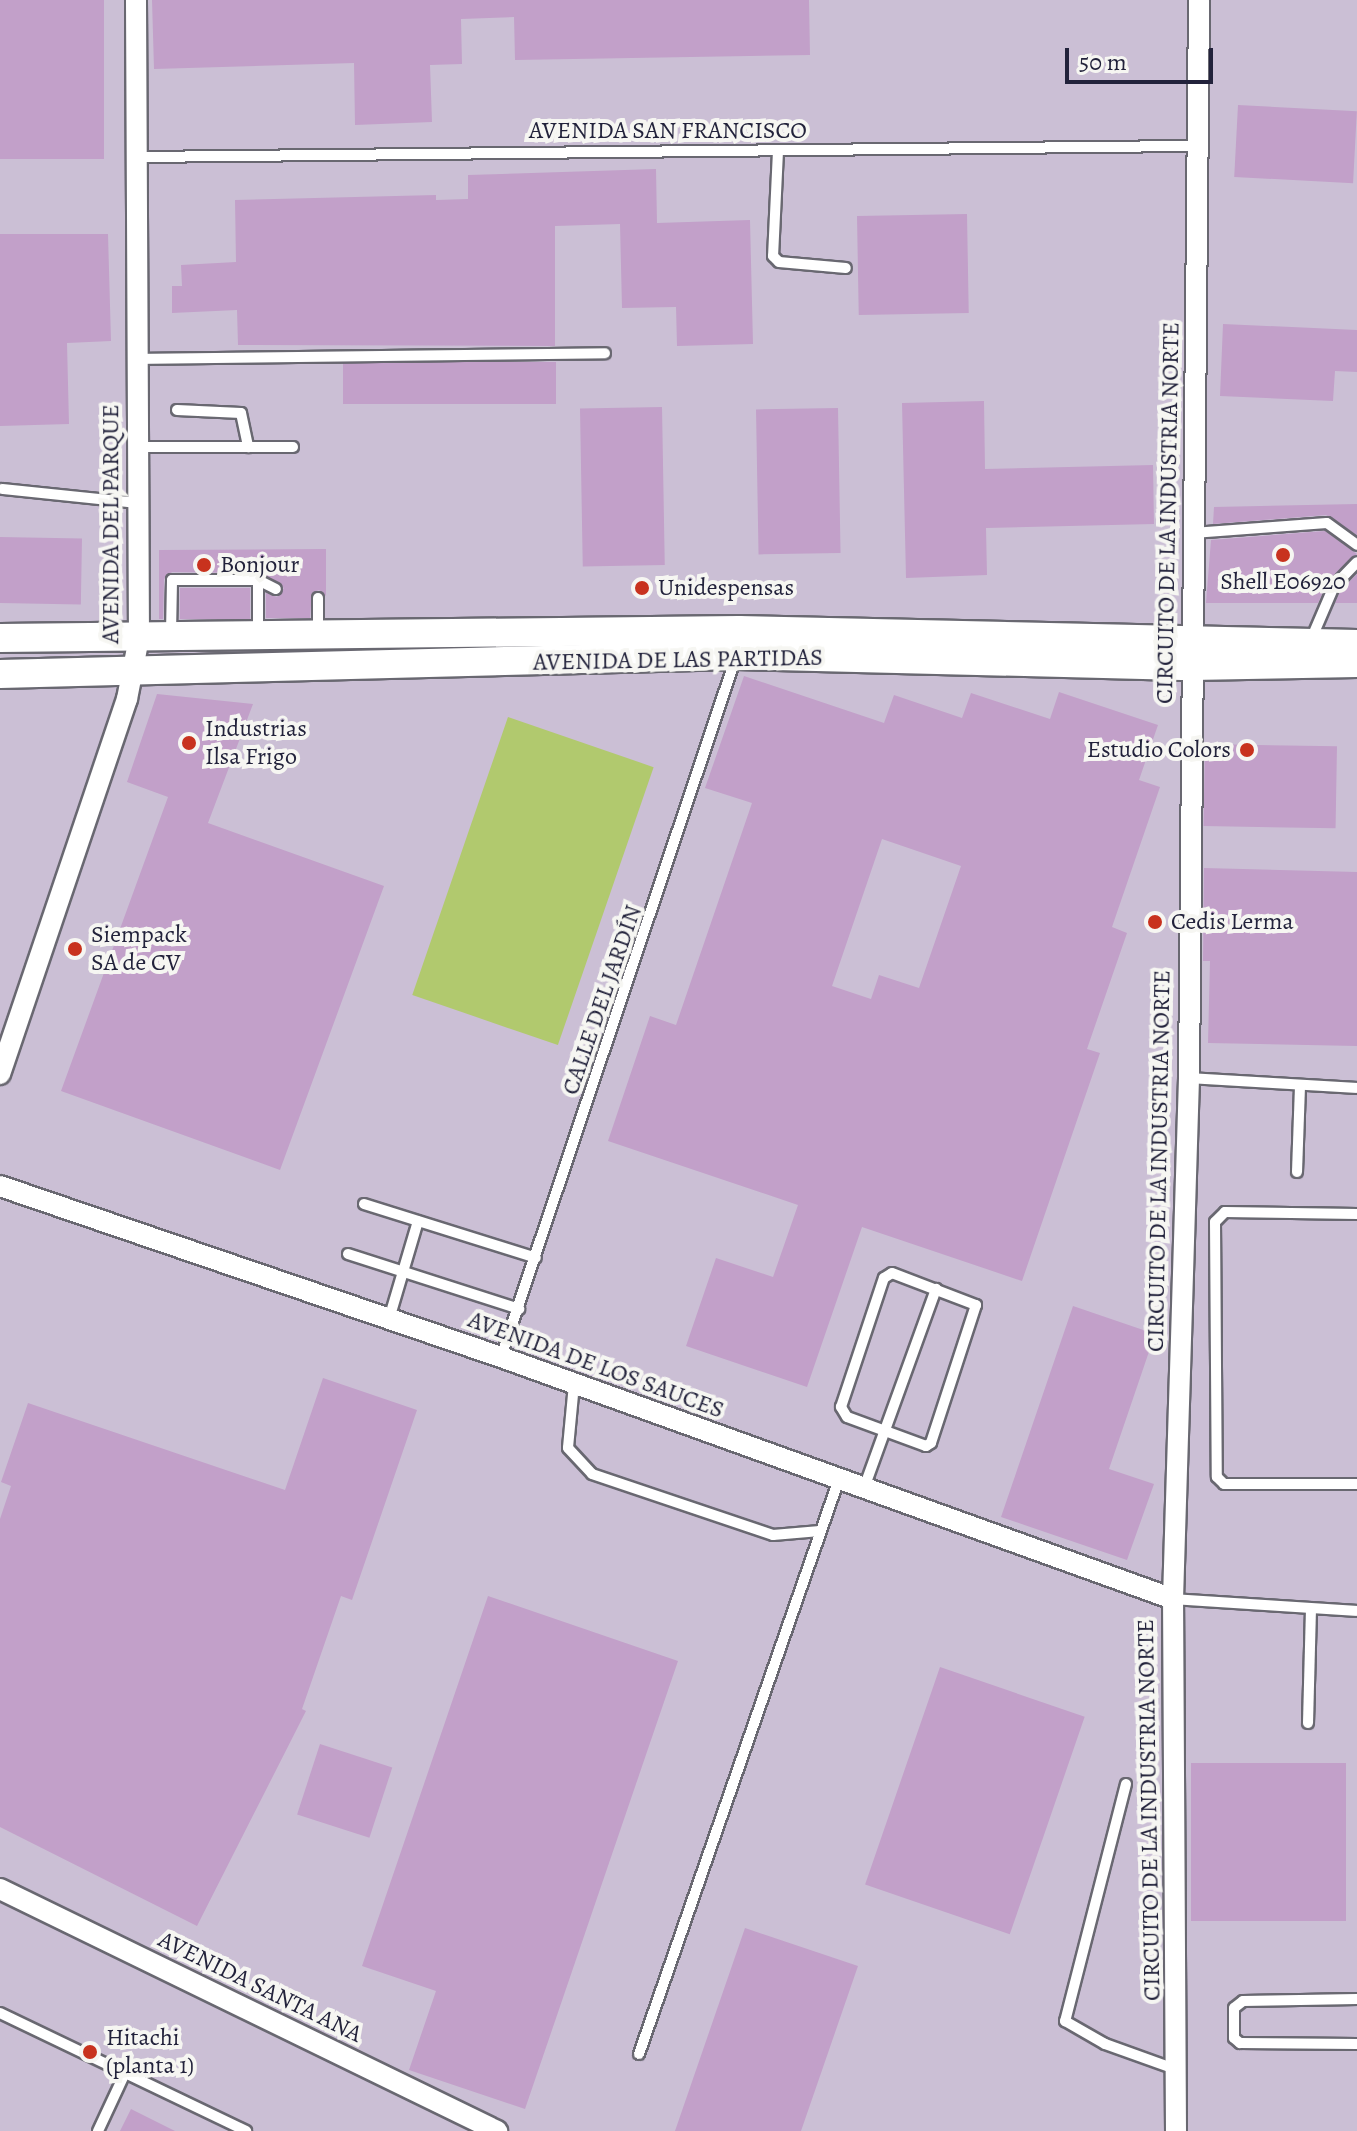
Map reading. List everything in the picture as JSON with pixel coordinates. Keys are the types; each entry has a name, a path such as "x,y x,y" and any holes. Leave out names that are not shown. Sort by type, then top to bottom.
{"main road":[{"name":"AVENIDA DE LAS PARTIDAS","path":"0,638 739,630 1357,644"},
{"name":"AVENIDA DE LAS PARTIDAS","path":"0,674 736,655 1192,666 1357,663"}],"street":[{"name":"AVENIDA DEL PARQUE","path":"0,1074 134,672 139,638 136,0"},
{"name":"CIRCUITO DE LA INDUSTRIA NORTE","path":"1176,2131 1173,1599 1189,1078 1199,0"},
{"name":"AVENIDA DE LOS SAUCES","path":"0,1186 501,1357 1173,1599"},
{"name":"AVENIDA SANTA ANA","path":"0,1889 497,2131"}],"lane":[{"name":"AVENIDA SAN FRANCISCO","path":"138,157 1197,146"},
{"path":"778,151 773,256 779,262 846,268"},
{"path":"137,359 605,353"},
{"path":"177,410 241,413 248,447"},
{"path":"137,447 293,447"},
{"path":"2,489 137,503"},
{"path":"1193,533 1327,523 1357,545"},
{"path":"1309,643 1334,586 1357,562"},
{"path":"171,636 172,580 258,580 276,589"},
{"path":"258,580 258,635"},
{"path":"317,633 318,598"},
{"name":"CALLE DEL JARDÍN","path":"501,1357 736,655"},
{"path":"1189,1078 1357,1088"},
{"path":"1297,1172 1300,1085"},
{"path":"364,1204 536,1258"},
{"path":"1357,1214 1225,1212 1215,1222 1217,1477 1224,1484 1357,1484"},
{"path":"389,1320 418,1221"},
{"path":"348,1254 519,1309"},
{"path":"892,1273 971,1300 976,1311 931,1443 921,1446 884,1434 847,1417 841,1407 884,1278 892,1273"},
{"path":"864,1488 936,1289"},
{"path":"574,1384 568,1448 592,1474 773,1535 820,1531"},
{"path":"639,2054 839,1479"},
{"path":"1173,1599 1357,1611"},
{"path":"1308,1723 1311,1610"},
{"path":"1126,1784 1065,2021 1105,2044 1177,2069"},
{"path":"1357,1999 1243,2001 1234,2008 1234,2038 1240,2043 1357,2044"},
{"path":"0,2013 246,2131"},
{"path":"98,2131 125,2073"}],"shaded area":[{"path":"0,0 1357,0 1357,2131 0,2131"}],"green space":[{"path":"508,717 654,767 558,1045 412,995"}],"building":[{"path":"0,0 104,0 104,159 0,159"},
{"path":"152,0 809,0 810,55 515,60 514,17 461,19 462,64 430,65 432,122 355,125 354,63 154,69"},
{"path":"1238,105 1357,111 1353,183 1234,177"},
{"path":"656,169 657,223 750,220 753,344 677,346 676,307 622,308 620,224 555,226 555,346 238,345 237,310 172,313 172,286 182,286 181,265 236,262 235,200 436,195 436,200 468,199 468,175"},
{"path":"967,214 969,313 859,315 857,216"},
{"path":"0,234 108,234 111,341 67,343 69,424 0,426"},
{"path":"1223,324 1357,330 1357,372 1335,371 1333,401 1220,396"},
{"path":"343,362 556,362 556,404 343,404"},
{"path":"984,401 985,469 1153,465 1154,524 986,528 987,575 906,578 902,403"},
{"path":"662,407 665,565 583,566 580,408"},
{"path":"838,408 841,553 759,554 756,409"},
{"path":"1357,504 1357,535 1326,515 1213,524 1214,507"},
{"name":"Shell E06920","path":"1325,531 1357,554 1328,581 1318,603 1206,603 1211,540"},
{"path":"0,537 82,538 81,604 0,603"},
{"path":"326,549 326,596 319,590 312,593 310,618 266,618 266,593 277,597 284,588 261,573 172,572 164,579 163,619 159,619 159,550"},
{"path":"1357,574 1357,603 1335,603 1341,590"},
{"path":"180,588 250,588 250,619 180,619"},
{"path":"744,676 884,723 894,695 962,718 971,693 1050,719 1059,692 1158,725 1139,780 1160,787 1112,927 1127,933 1087,1049 1100,1053 1022,1281 862,1227 807,1387 686,1346 716,1258 773,1277 798,1205 608,1141 650,1016 676,1025 752,803 705,788","holes":["882,839 961,866 919,988 879,975 871,999 832,986"]},
{"path":"157,694 253,704 208,823 384,886 280,1170 61,1091 168,797 127,782"},
{"path":"1205,744 1337,746 1336,828 1204,826"},
{"path":"1204,868 1357,872 1357,1046 1208,1043 1210,961 1203,961"},
{"path":"1073,1306 1155,1334 1109,1469 1154,1484 1127,1560 1001,1517"},
{"path":"323,1378 417,1410 352,1600 341,1596 302,1709 306,1711 197,1926 0,1827 0,1519 11,1486 1,1482 28,1403 285,1490"},
{"path":"488,1596 678,1661 525,2109 409,2070 436,1991 362,1966"},
{"path":"940,1667 1085,1717 1010,1934 865,1884"},
{"path":"320,1744 392,1767 369,1838 297,1814"},
{"path":"1191,1763 1346,1763 1346,1921 1191,1921"},
{"path":"745,1928 858,1966 801,2131 675,2131"},
{"path":"131,2109 175,2131 120,2131"}],"place":[{"name":"Shell E06920","path":"1283,555"},
{"name":"Bonjour","path":"204,565"},
{"name":"Unidespensas","path":"642,588"},
{"name":"Industrias Ilsa Frigo","path":"189,743"},
{"name":"Estudio Colors","path":"1247,750"},
{"name":"Cedis Lerma","path":"1155,922"},
{"name":"Siempack SA de CV","path":"75,949"},
{"name":"Hitachi (planta 1)","path":"90,2052"}]}
